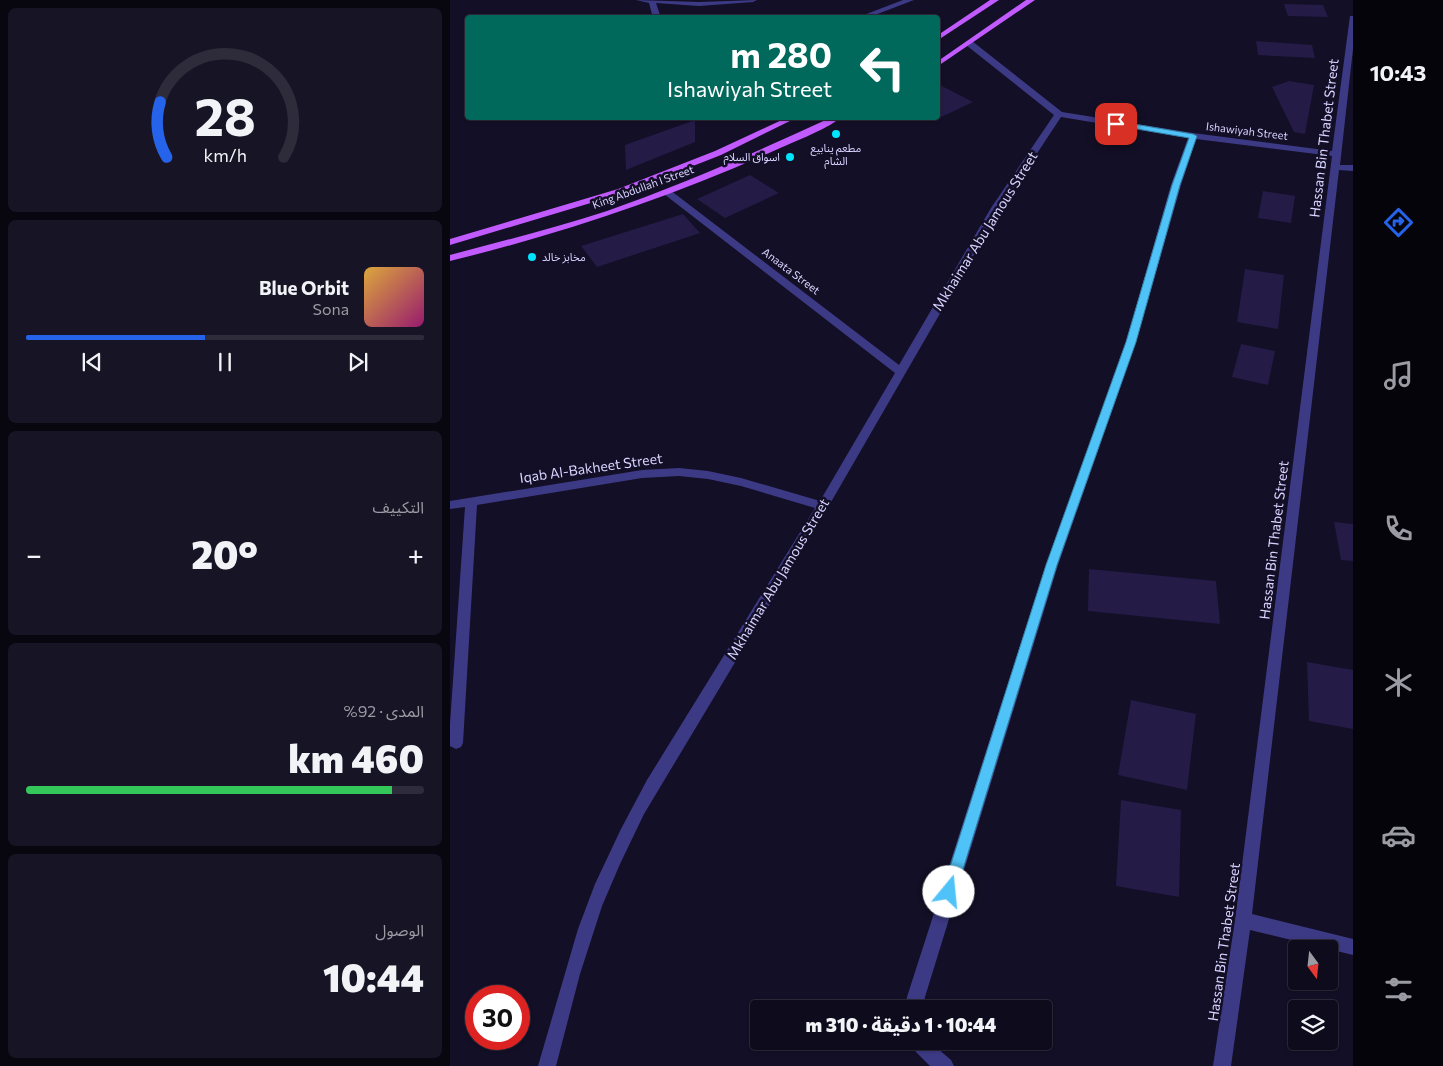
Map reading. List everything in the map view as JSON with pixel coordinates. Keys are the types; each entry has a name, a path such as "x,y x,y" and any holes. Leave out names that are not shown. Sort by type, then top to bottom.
{"main road":[{"path":"940,37 995,0"},
{"path":"940,63 1031,0"},
{"name":"King Abdullah I Street","path":"450,242 569,207 638,184 718,153 788,120"},
{"name":"King Abdullah I Street","path":"450,258 576,224 667,192 832,120"}],"street":[{"path":"640,0 698,4 753,0"},
{"path":"868,15 910,0"},
{"path":"652,2 656,15"},
{"name":"Hassan Bin Thabet Street","path":"1222,1066 1243,920 1353,18"},
{"name":"Ishawiyah Street","path":"969,43 1059,114 1193,136 1337,154"},
{"name":"Mkhaimar Abu Jamous Street","path":"547,1066 582,940 603,884 626,832 652,785 823,506 996,208 1059,114"},
{"path":"916,1000 1049,575 1131,342 1176,185 1193,136"},
{"path":"1335,167 1353,168"},
{"name":"Anaata Street","path":"667,192 900,371"},
{"name":"Iqab Al-Bakheet Street","path":"450,505 642,474 668,472 693,473 732,481 823,506"},
{"path":"456,742 471,501"},
{"path":"1243,920 1353,947"},
{"path":"925,1050 945,1066"}],"building":[{"path":"1284,4 1323,5 1328,17 1288,16"},
{"path":"1256,41 1312,45 1315,58 1258,55"},
{"path":"1289,81 1314,85 1305,134 1294,132 1272,87"},
{"path":"940,85 973,102 940,118"},
{"path":"695,120 695,142 626,170 625,145"},
{"path":"750,175 779,193 725,218 697,199"},
{"path":"1263,191 1295,196 1291,223 1258,218"},
{"path":"683,214 700,233 597,267 581,246"},
{"path":"1245,269 1284,275 1278,329 1237,322"},
{"path":"1241,344 1275,351 1268,385 1232,377"},
{"path":"1334,522 1353,524 1353,561 1341,560"},
{"path":"1089,569 1216,581 1220,624 1088,611"},
{"path":"1307,662 1353,670 1353,729 1309,721"},
{"path":"1131,700 1196,714 1187,790 1118,775"},
{"path":"1121,800 1181,810 1179,897 1116,886"}],"place":[{"name":"مطعم ينابيع الشام","path":"836,134"},
{"name":"اسواق السلام","path":"790,157"},
{"name":"مخابز خالد","path":"532,257"}],"route":[{"path":"949,892 1052,565 1131,342 1176,185 1193,136 1116,124"}]}
